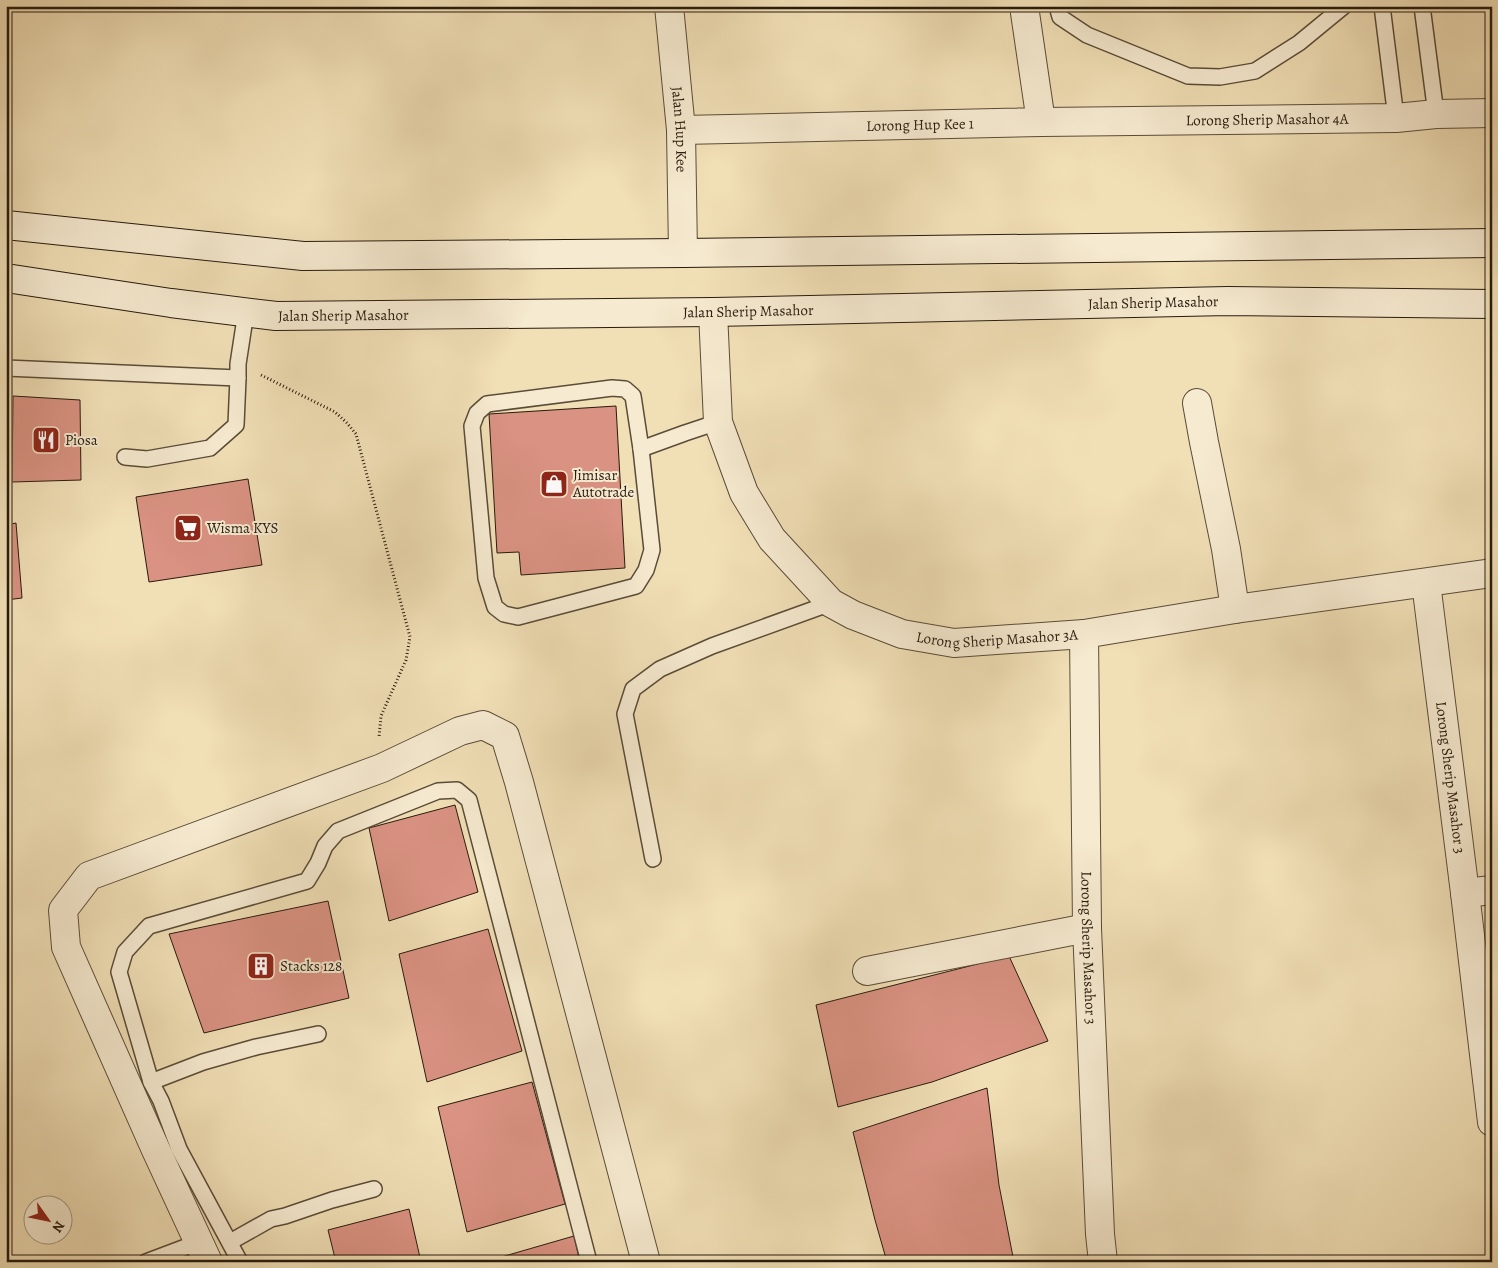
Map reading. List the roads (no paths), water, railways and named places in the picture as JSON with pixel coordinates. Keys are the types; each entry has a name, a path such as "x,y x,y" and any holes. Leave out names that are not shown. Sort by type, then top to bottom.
{"street":[{"name":"Jalan Hup Kee","path":"669,6 681,130 683,253"},
{"path":"1024,6 1041,122"},
{"name":"Lorong Sherip Masahor 4A","path":"1041,122 1396,118 1436,114 1492,113"},
{"name":"Lorong Hup Kee 1","path":"681,130 1041,122"},
{"path":"6,225 303,256 1492,243"},
{"name":"Jalan Sherip Masahor","path":"6,278 171,303 276,316 713,312 1228,301 1492,304"},
{"name":"Lorong Sherip Masahor 3A","path":"713,312 718,422 744,493 772,540 831,603 853,615 902,634 954,644 1084,634 1235,609 1492,573"},
{"path":"1197,403 1226,549 1235,609"},
{"name":"Lorong Sherip Masahor 3","path":"1426,583 1492,1122"},
{"name":"Lorong Sherip Masahor 3","path":"1084,634 1087,928 1100,1234 1103,1262"},
{"path":"204,1252 156,1150 66,947 63,910 89,876 382,768 460,731 483,725 505,736 519,782 646,1262"},
{"path":"1465,894 1492,890"},
{"path":"867,972 1087,928"}],"lane":[{"path":"1057,6 1060,17 1087,35 1188,76 1220,77 1256,71 1299,43 1344,6"},
{"path":"1382,6 1396,118"},
{"path":"1422,6 1436,114"},
{"path":"125,457 147,459 210,448 236,425 238,371 246,312"},
{"path":"6,368 238,371"},
{"path":"612,388 625,389 633,396 641,449 652,550 646,570 636,586 518,617 504,614 495,607 486,578 472,426 477,413 486,404 612,388"},
{"path":"641,449 718,422"},
{"path":"653,859 625,714 633,689 660,669 712,646 831,603"},
{"path":"240,1262 179,1149 161,1101 151,1082 119,972 125,952 149,926 307,881 318,863 325,846 338,831 438,791 457,790 469,800 589,1262"},
{"path":"151,1082 203,1062 318,1034"},
{"path":"230,1242 271,1219 374,1189"},
{"path":"146,1262 204,1252"}],"place":[{"name":"Piosa","path":"46,440"},
{"name":"Jimisar Autotrade","path":"554,484"},
{"name":"Wisma KYS","path":"188,528"},
{"name":"Stacks 128","path":"261,966"}]}
